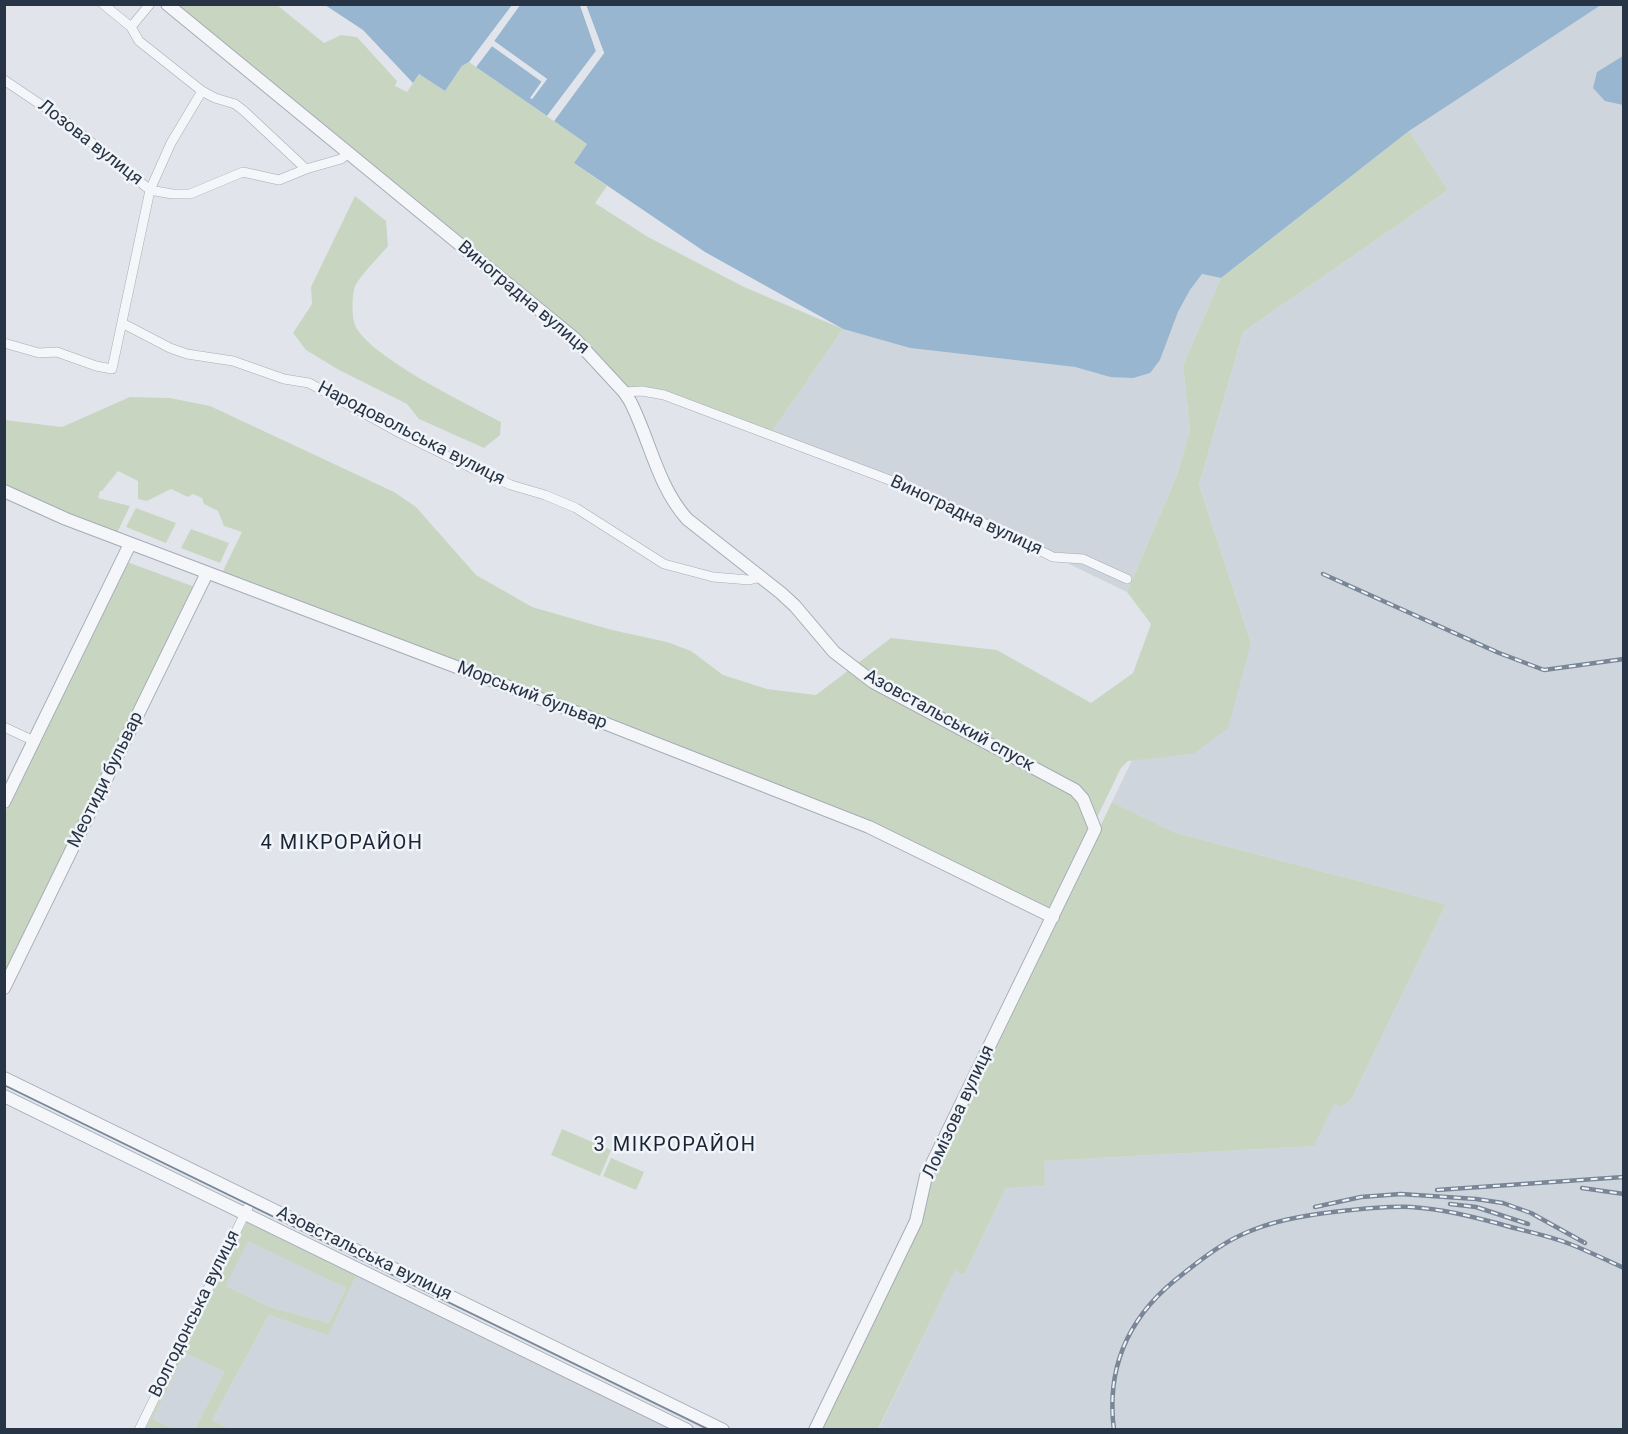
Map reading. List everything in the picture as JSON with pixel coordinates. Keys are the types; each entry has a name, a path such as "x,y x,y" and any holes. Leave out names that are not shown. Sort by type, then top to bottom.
{"street":[{"path":"103,4 131,27 139,41 202,91 235,104 306,169"},
{"path":"131,27 150,4"},
{"name":"Виноградна вулиця","path":"167,4 572,336 624,392 642,391 664,396 916,490 1053,557 1083,560 1127,579"},
{"name":"Лозова вулиця","path":"4,80 65,121 150,190 190,194 243,172 279,180 340,159 349,153"},
{"path":"4,343 39,353 57,352 96,366 112,369 150,190 185,116 202,91"},
{"name":"Народовольська вулиця","path":"122,323 178,351 233,361 284,379 309,383 474,470 576,508 664,564 713,577 748,580 761,577"},
{"name":"Азовстальський спуск","path":"624,392 636,414 661,478 675,506 687,519 795,606 834,651 873,682 1074,790 1083,800 1095,830"},
{"name":"Морський бульвар","path":"4,491 130,544 599,721 869,827 1053,916"},
{"path":"4,801 130,544"},
{"name":"Меотиди бульвар","path":"4,988 207,573"},
{"path":"4,728 34,741"},
{"name":"Ломізова вулиця","path":"815,1430 916,1221 926,1176 1095,830"},
{"name":"Азовстальська вулиця","path":"4,1078 723,1430"},
{"name":"Азовстальська вулиця","path":"4,1096 687,1430"},
{"name":"Волгодонська вулиця","path":"139,1430 252,1199"}],"shaded area":[{"path":"1601,5 1623,5 1623,1429 878,1430 955,1271 964,1275 1006,1188 1044,1161 1313,1146 1334,1104 1341,1107 1351,1100 1446,904 1176,833 1112,802 1132,760 1193,754 1251,643 1199,485 1243,332 1448,190 1409,131"},
{"path":"1202,274 1221,278 1183,365 1190,430 1177,475 1127,592 916,490 769,436 843,329 910,348 1075,367 1110,377 1160,360 1178,312"},
{"path":"248,1240 346,1288 329,1323 270,1307 226,1286"},
{"path":"357,1274 676,1429 230,1430 212,1420 269,1315 328,1334"},
{"path":"185,1353 224,1372 195,1429 174,1429 153,1419"}],"green space":[{"path":"167,5 277,5 324,43 341,35 357,37 397,81 395,86 407,92 419,74 445,91 462,66 469,62 587,144 574,163 607,186 595,203 648,237 744,287 843,329 769,436 664,396 624,392 587,351"},
{"path":"1409,131 1448,190 1243,332 1199,485 1251,643 1228,728 1193,754 1128,761 1121,768 1051,912 870,823 221,575 242,532 224,526 218,511 204,504 202,498 193,494 188,497 171,489 147,501 138,499 138,481 118,471 100,491 98,498 130,506 116,535 5,487 5,420 62,427 130,397 170,398 210,406 394,492 416,507 476,575 532,607 612,630 667,642 691,651 723,675 767,689 816,695 891,638 997,650 1091,703 1133,673 1151,624 1127,592 1177,475 1190,430 1183,365 1221,278"},
{"path":"355,196 386,221 388,246 356,285 353,293 354,322 361,335 396,363 443,392 501,422 500,435 484,448 419,419 407,404 339,370 306,350 293,333 312,304 311,287"},
{"path":"136,508 176,523 166,543 126,527"},
{"path":"191,529 229,543 220,563 181,548"},
{"path":"127,562 195,587 5,976 5,813"},
{"path":"1112,802 1176,833 1446,904 1351,1100 1341,1107 1334,1104 1314,1146 1044,1161 1045,1185 1006,1188 964,1275 955,1271 878,1429 819,1430 931,1175"},
{"path":"562,1129 611,1150 600,1176 551,1155"},
{"path":"611,1158 644,1172 636,1190 603,1176"},
{"path":"247,1221 357,1274 328,1335 269,1315 212,1420 230,1429 195,1429 224,1372 185,1353 153,1419 174,1429 145,1430","holes":["248,1241 346,1288 329,1323 270,1307 226,1286"]}],"water":[{"path":"325,5 512,5 469,62 462,66 445,91 419,74 413,83 363,30"},
{"path":"520,5 580,5 596,51 547,116 476,67 492,46 542,82 531,97 532,99 547,79 494,41"},
{"path":"586,5 1601,5 1409,131 1221,278 1202,274 1178,312 1160,360 1150,373 1133,378 1110,377 1075,367 910,348 843,329 705,252 574,163 587,144 554,121 604,53"},
{"path":"1623,56 1623,105 1605,101 1593,88 1597,72"}],"pier":[{"path":"516,4 520,5 494,41 547,79 532,99 530,98 542,81 492,46 476,67 474,65 492,43 491,39"},
{"path":"580,5 586,5 604,53 554,121 551,119 601,53 589,21 599,52 550,118 547,116 596,51"}],"tram line":[{"path":"4,1085 710,1430"}],"railway":[{"path":"1323,574 1499,653 1544,670 1624,659"},
{"path":"1437,1190 1624,1177"},
{"path":"1582,1188 1624,1194"},
{"path":"1315,1207 1361,1197 1401,1194 1476,1199 1503,1203 1531,1213 1585,1243"},
{"path":"1450,1204 1476,1207 1528,1224"},
{"path":"1114,1430 1113,1386 1117,1366 1123,1347 1144,1312 1174,1281 1206,1256 1232,1239 1264,1226 1298,1217 1343,1211 1392,1207 1422,1208 1467,1216 1553,1238 1624,1268"}],"district":[{"name":"4 МІКРОРАЙОН","path":"342,844"},
{"name":"3 МІКРОРАЙОН","path":"675,1146"}]}
